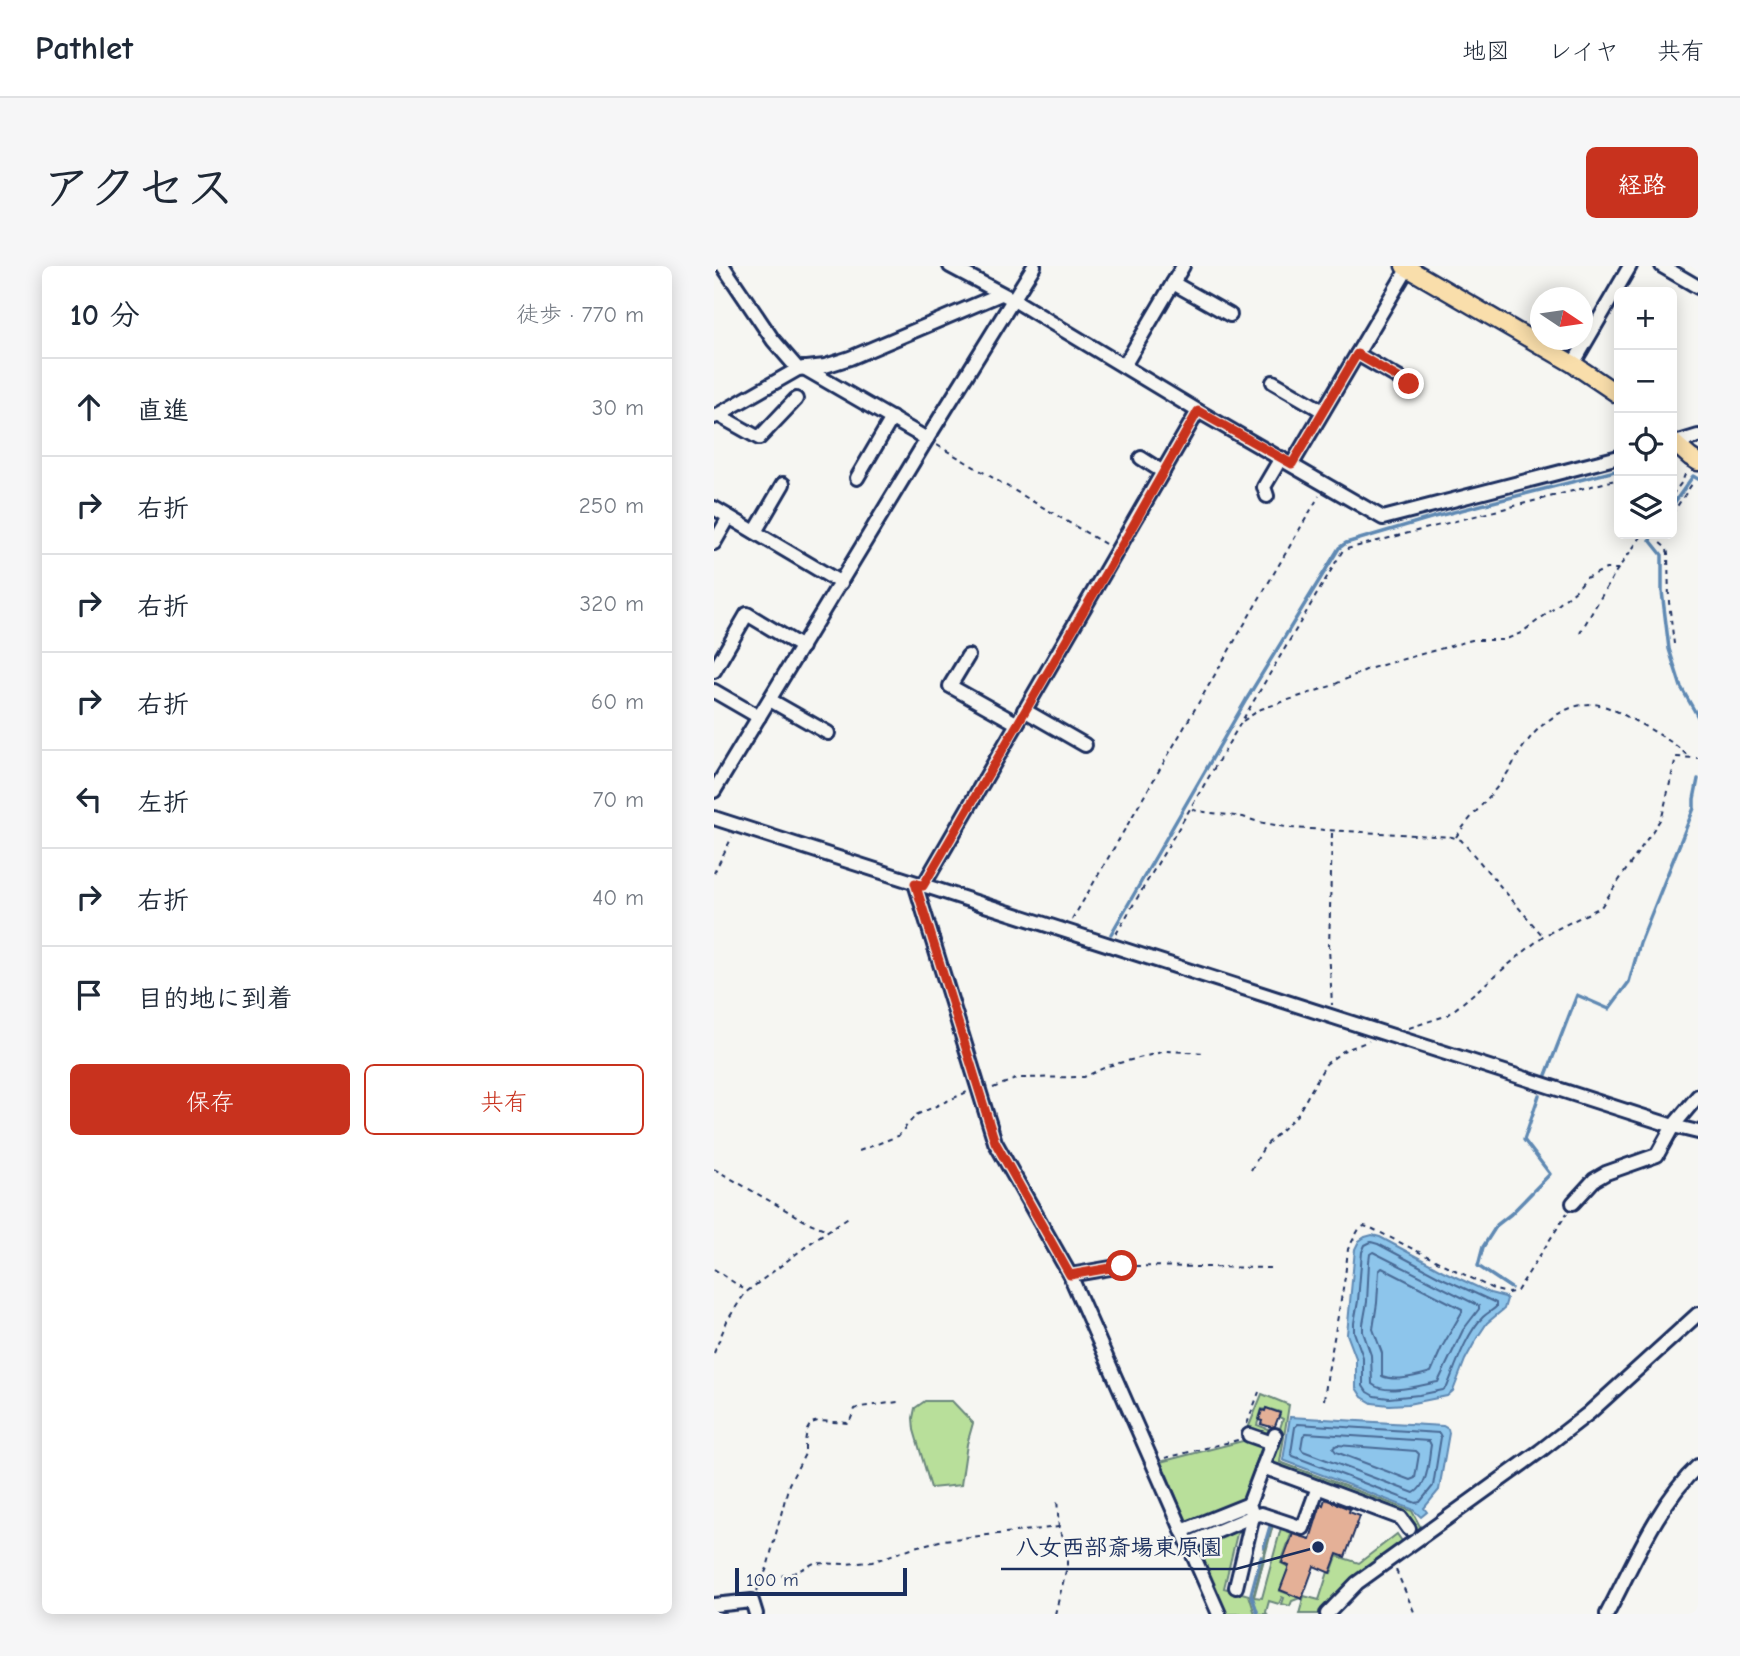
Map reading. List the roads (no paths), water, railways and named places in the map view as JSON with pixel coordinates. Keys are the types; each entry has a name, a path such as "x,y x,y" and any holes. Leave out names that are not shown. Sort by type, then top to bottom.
{"main road":[{"path":"1407,267 1573,364 1614,392"},
{"path":"1677,446 1695,460"}],"street":[{"path":"723,266 773,340 801,368 927,439"},
{"path":"950,266 1383,518 1614,458"},
{"path":"714,791 927,439 1007,297 1034,266"},
{"path":"1124,366 1182,266"},
{"path":"1573,364 1630,266"},
{"path":"1662,266 1698,287"},
{"path":"1267,496 1264,487 1323,411 1407,267"},
{"path":"1173,283 1230,315"},
{"path":"716,416 801,368 825,366 850,358 1007,297"},
{"path":"1357,354 1409,384"},
{"path":"1273,382 1323,411"},
{"path":"716,416 759,438 796,399"},
{"path":"1198,411 1118,552 919,884 995,1142 1070,1275 1219,1614"},
{"path":"857,478 892,418"},
{"path":"1677,441 1698,436"},
{"path":"1141,458 1163,471"},
{"path":"755,532 783,484"},
{"path":"714,508 841,583"},
{"path":"714,543 729,517"},
{"path":"714,671 747,614 802,647"},
{"path":"968,656 950,686 1016,723"},
{"path":"714,691 760,717"},
{"path":"770,700 828,733"},
{"path":"1024,710 1084,745"},
{"path":"714,818 1698,1132"},
{"path":"1573,1203 1594,1180 1606,1173 1657,1155 1673,1126 1698,1096"},
{"path":"1070,1275 1122,1266"},
{"path":"1327,1614 1357,1583 1579,1420 1698,1314"},
{"path":"1237,1587 1251,1510 1273,1439 1245,1434"},
{"path":"1607,1614 1649,1533 1698,1466"},
{"path":"1263,1468 1401,1518 1409,1529"},
{"path":"1185,1536 1251,1510 1303,1528 1318,1487"},
{"path":"714,1605 755,1608"}],"water":[{"path":"1372,1235 1443,1271 1507,1299 1504,1309 1487,1323 1477,1338 1453,1391 1447,1396 1389,1405 1372,1403 1362,1397 1356,1388 1356,1358 1347,1334 1355,1249 1359,1241"},
{"path":"1290,1417 1443,1426 1448,1429 1439,1490 1424,1508 1427,1512 1421,1517 1412,1509 1283,1460"}],"waterway":[{"path":"1111,934 1246,700 1339,548 1346,543 1434,517 1614,471"},
{"path":"1677,499 1693,476 1698,479"},
{"path":"1650,539 1662,555 1662,591 1669,649 1681,687 1698,717"},
{"path":"1546,1075 1577,995 1609,1009 1629,982 1640,943 1694,808 1698,779"},
{"path":"1511,1288 1478,1266 1483,1247 1497,1225 1550,1174 1524,1140 1539,1095"},
{"path":"1264,1547 1271,1523"},
{"path":"1258,1614 1251,1594 1261,1557"}],"place":[{"name":"八女西部斎場東原園","path":"1318,1547"}]}
